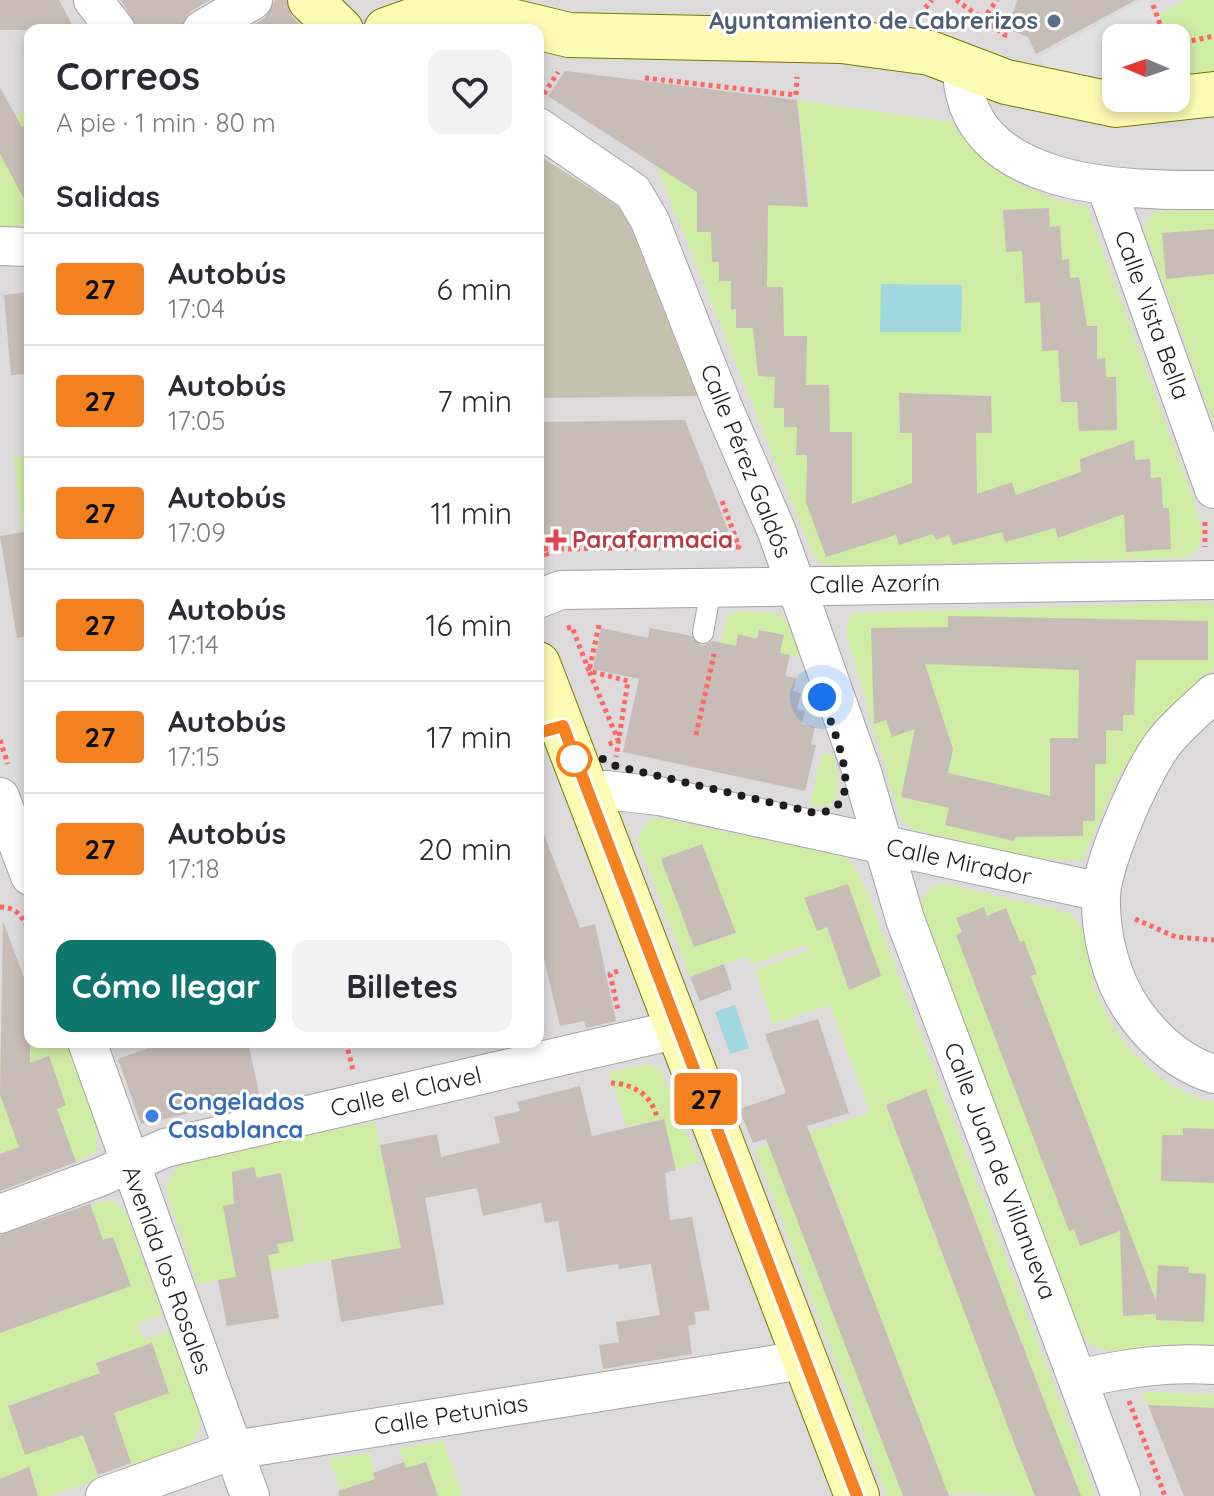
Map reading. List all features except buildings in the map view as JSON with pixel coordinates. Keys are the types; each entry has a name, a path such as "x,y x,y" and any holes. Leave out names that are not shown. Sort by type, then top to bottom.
{"street":[{"path":"93,0 111,24"},
{"path":"212,24 253,0"},
{"path":"310,0 335,24"},
{"path":"416,16 508,17 532,24"},
{"path":"544,28 569,35 842,41 896,46 962,64 1006,82 1116,105 1214,94"},
{"path":"962,64 962,91 972,118 985,135 1022,162 1106,186 1214,190"},
{"name":"Calle Pérez Galdós","path":"544,131 633,192 644,211 796,585 862,772 881,846"},
{"name":"Calle Vista Bella","path":"1106,186 1209,502"},
{"path":"0,246 24,247"},
{"name":"Calle Azorín","path":"550,610 561,590 796,585 1208,567"},
{"path":"544,679 566,736 603,773 679,1029 857,1496"},
{"path":"1214,693 1165,740 1137,789 1101,903 1114,977 1129,1004 1148,1031 1172,1053 1199,1070 1214,1074"},
{"name":"Calle Mirador","path":"603,773 606,790 659,796 881,846 1101,903"},
{"path":"0,797 22,875"},
{"name":"Calle Juan de Villanueva","path":"881,846 905,919 1121,1496"},
{"name":"Calle el Clavel","path":"0,1214 165,1148 679,1029"},
{"name":"Avenida los Rosales","path":"89,1048 128,1165 250,1496"},
{"name":"Calle Petunias","path":"105,1496 233,1450 803,1360"},
{"path":"1078,1379 1124,1367 1174,1363 1214,1365"}],"lane":[{"path":"709,642 711,588"}],"path":[{"path":"956,0 983,19 997,0"},
{"path":"1153,5 1160,24"},
{"path":"1190,41 1214,36"},
{"path":"544,94 560,69"},
{"path":"631,74 796,95 797,71"},
{"path":"544,549 739,547 718,491"},
{"path":"1208,567 1209,502"},
{"path":"550,610 565,629 572,627 618,740"},
{"path":"589,671 600,618 606,618"},
{"path":"696,735 709,642"},
{"path":"589,671 628,681 615,756 624,758"},
{"path":"566,736 618,740"},
{"path":"1101,903 1176,937 1212,938"},
{"path":"0,907 9,907 20,914 24,922"},
{"path":"347,1048 355,1079"},
{"path":"598,1083 629,1085 648,1096 657,1117"},
{"path":"1125,1391 1165,1496"}],"shaded area":[{"path":"0,0 1214,0 1214,1496 0,1496"},
{"path":"1142,0 1150,0 1161,18 1162,24 1102,24 1102,79 1047,73 1039,57"},
{"path":"544,159 624,210 697,396 544,398"}],"green space":[{"path":"1185,0 1214,0 1214,72 1190,76 1190,24 1162,24 1159,14"},
{"path":"797,100 951,122 982,156 1010,179 1042,194 1087,207 1195,504 1202,531 1197,552 1181,558 827,566 814,557 656,165 774,187 781,206 808,207 809,189"},
{"path":"24,111 24,229 0,230 0,125"},
{"path":"1214,210 1214,423 1143,227 1155,211"},
{"path":"13,456 24,456 23,532"},
{"path":"1207,602 1214,606 1214,668 1148,729 1118,778 1082,861 1033,858 914,830 901,820 846,634 849,618 855,613"},
{"path":"728,612 760,612 778,616 790,629 803,658 780,653 771,633 760,629 757,639 738,635 732,663 717,660"},
{"path":"822,753 833,755 837,791 830,804 810,805"},
{"path":"658,818 840,855 853,864 867,892 1096,1496 1081,1496 1016,1448 1035,1496 902,1492 903,1496 887,1496 755,1149 870,1113 830,1005 772,1024 755,970 809,950 807,945 750,965 746,956 690,977 637,841 646,822","holes":["661,859 717,889 735,933 694,947","926,1089 959,1176 920,1192 886,1105","815,1146 844,1220 804,1236","970,1204 1002,1291 963,1306 929,1220","854,1249 887,1335 814,1263","1013,1318 1046,1404 1007,1420 973,1333","898,1362 931,1449 891,1463 858,1378"]},
{"path":"943,883 1070,913 1087,942 1099,999 1130,1049 1178,1088 1214,1102 1214,1350 1163,1345 1110,1350 1100,1348 1082,1335 921,914 925,894"},
{"path":"24,1041 24,1048 68,1048 97,1129 96,1151 85,1158 73,1160 24,1152 0,1154 0,1095 11,1125 66,1105 49,1056 0,1074 0,1050"},
{"path":"648,1064 661,1070 699,1162 676,1170 663,1119 627,1126 609,1072"},
{"path":"375,1122 401,1248 197,1284 166,1191 169,1178 185,1160"},
{"path":"113,1201 125,1211 163,1315 138,1324 144,1340 169,1331 200,1416 200,1428 195,1438 178,1451 132,1466 123,1440 115,1436 93,1445 90,1453 99,1479 51,1496 38,1496 31,1474 23,1469 0,1481 0,1333 39,1318 21,1270 0,1277 0,1238 11,1234 20,1260 28,1263 51,1256 54,1248 44,1223 74,1212 84,1237 100,1230 90,1206","holes":["112,1237 131,1286 75,1306 58,1257","152,1344 169,1393 114,1412 96,1363","63,1386 80,1435 25,1454 8,1406"]},
{"path":"1142,1392 1214,1394 1214,1408 1148,1405"},
{"path":"443,1441 463,1496 438,1496 426,1462 406,1468 399,1448"},
{"path":"370,1453 376,1482 343,1496 329,1459"}],"water":[{"path":"881,284 962,285 961,332 880,332"},
{"path":"735,1005 749,1048 730,1054 715,1012"}],"bus line":[{"name":"27","path":"544,731 563,726 857,1496"}],"place":[{"name":"Ayuntamiento de Cabrerizos","path":"1054,21"},
{"name":"Parafarmacia","path":"556,540"},
{"name":"Congelados Casablanca","path":"152,1116"}],"route":[{"path":"574,759 604,759 616,766 815,813 830,813 841,805 847,792 846,777 822,697"}]}
